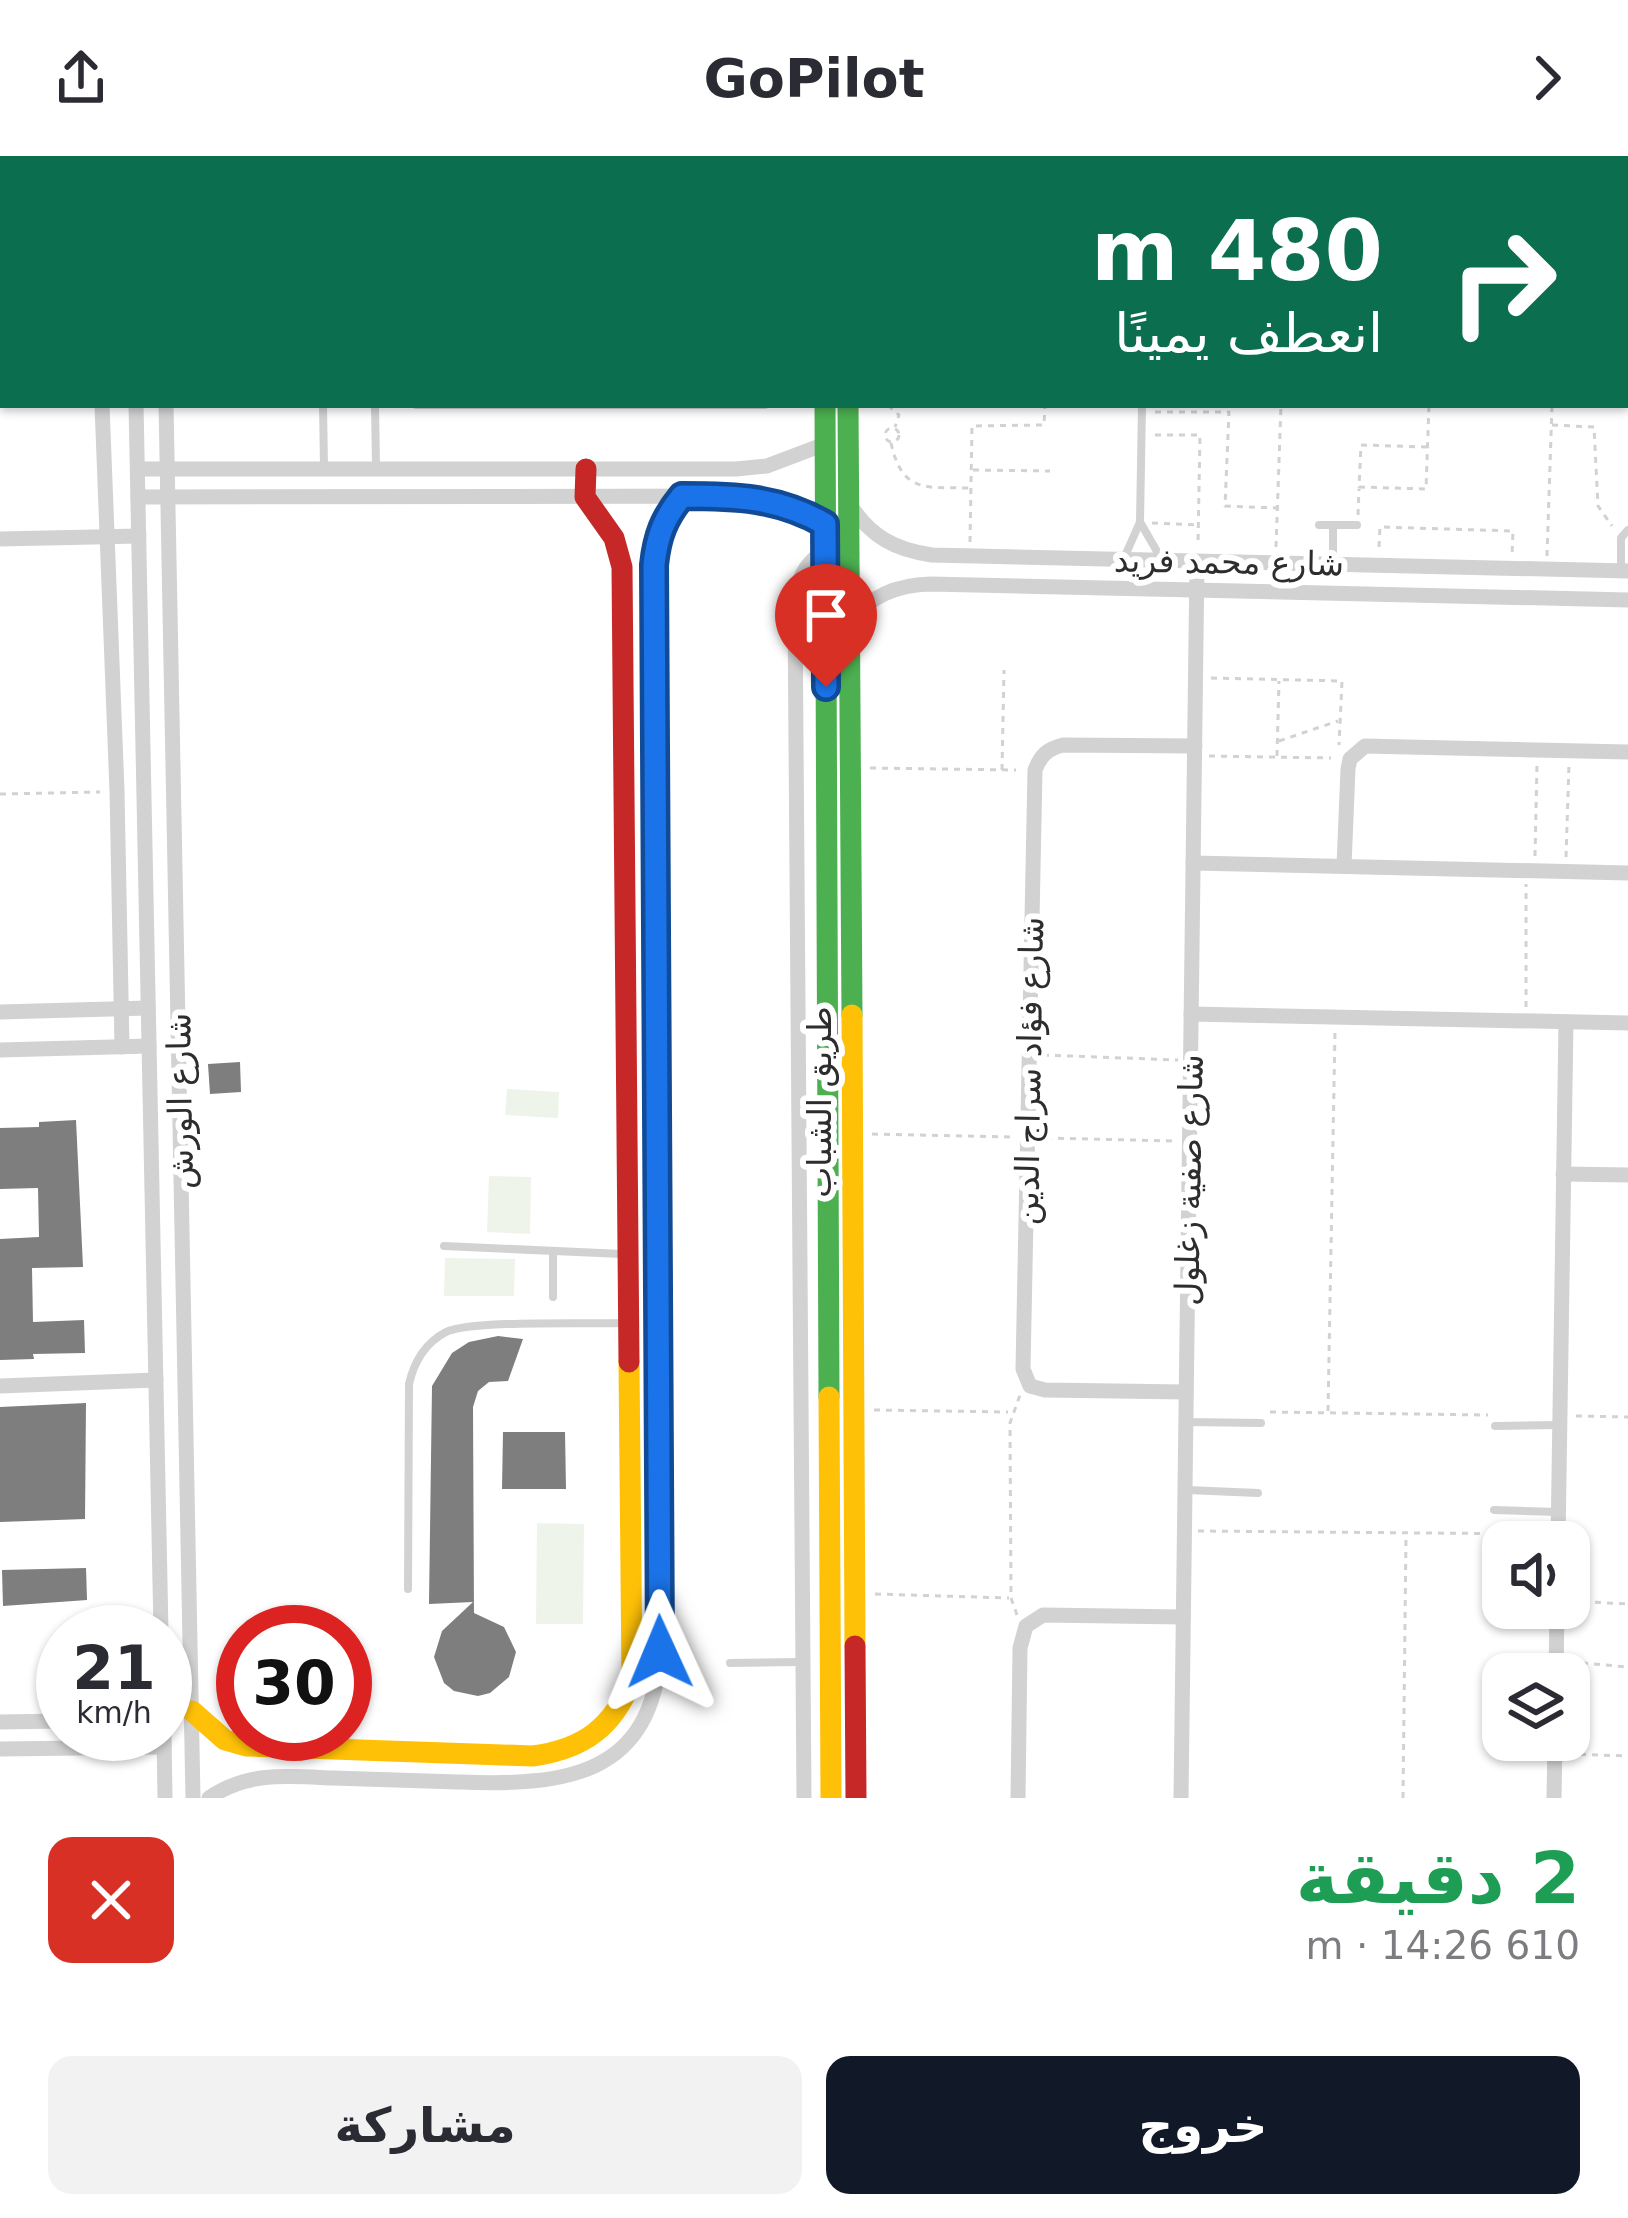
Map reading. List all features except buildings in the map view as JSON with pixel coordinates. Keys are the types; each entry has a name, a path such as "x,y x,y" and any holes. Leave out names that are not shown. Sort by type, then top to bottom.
{"street":[{"path":"102,408 122,1047"},
{"name":"شارع الورش","path":"136,408 160,1605"},
{"name":"شارع الورش","path":"166,408 189,1605"},
{"name":"طريق الشباب","path":"824,408 831,1798"},
{"name":"طريق الشباب","path":"848,408 856,1798"},
{"path":"138,469 766,466 825,444"},
{"path":"192,1712 225,1740 246,1746 533,1756 560,1754 586,1744 623,1706 632,1680 622,567 614,538 585,496 586,469"},
{"path":"209,1798 230,1784 269,1776 485,1783 569,1778 600,1765 627,1744 646,1718 658,1686 654,565 656,539 682,496"},
{"path":"138,497 682,496 769,500 825,524"},
{"name":"شارع محمد فريد","path":"848,503 875,535 892,545 932,554 1625,571"},
{"path":"0,539 139,536"},
{"path":"804,1798 795,608 796,584 806,563 825,549"},
{"path":"930,584 924,569 932,554"},
{"name":"شارع صفية زغلول","path":"1181,1798 1198,562"},
{"name":"شارع محمد فريد","path":"849,621 877,596 930,584 1628,600"},
{"path":"1035,770 1050,748 1063,745 1195,751"},
{"path":"1344,866 1348,769 1356,751 1365,746 1628,752"},
{"name":"شارع فؤاد سراج الدين","path":"1030,1386 1023,1370 1035,770"},
{"path":"1193,863 1628,873"},
{"path":"627,1001 655,1001"},
{"path":"0,1012 148,1008"},
{"path":"1191,1014 1628,1023"},
{"path":"1558,1521 1566,1022"},
{"path":"0,1050 149,1046"},
{"path":"628,1137 656,1137"},
{"path":"1563,1174 1628,1175"},
{"path":"0,1386 156,1380"},
{"path":"1030,1386 1186,1392"},
{"path":"629,1433 657,1432"},
{"path":"160,1585 189,1584"},
{"path":"1018,1798 1020,1648 1026,1626 1042,1615 1184,1617"},
{"name":"شارع الورش","path":"192,1712 193,1798"},
{"path":"0,1722 36,1721"},
{"path":"0,1749 36,1747"},
{"path":"164,1761 165,1798"},
{"path":"1554,1761 1554,1798"}],"lane":[{"path":"323,408 324,469"},
{"path":"375,408 376,469"},
{"path":"1124,560 1140,522 1142,408"},
{"path":"1140,522 1163,561"},
{"path":"1319,525 1358,525"},
{"path":"1333,565 1334,525"},
{"path":"1625,571 1621,538 1626,531"},
{"path":"444,1246 628,1254"},
{"path":"553,1251 553,1297"},
{"path":"408,1589 410,1384 414,1366 427,1347 459,1328 629,1323"},
{"path":"1495,1426 1560,1420"},
{"path":"1186,1422 1261,1424"},
{"path":"1185,1490 1258,1492"},
{"path":"1494,1510 1558,1512"},
{"path":"730,1663 803,1662"}],"path":[{"path":"891,408 899,415 885,436 904,476 918,487 971,488"},
{"path":"970,556 972,426 1044,425 1045,408"},
{"path":"1142,408 1229,412 1225,506 1277,508"},
{"path":"1276,563 1281,408"},
{"path":"1359,487 1426,489 1429,408"},
{"path":"1547,569 1552,408"},
{"path":"1552,425 1594,428 1598,506 1612,526 1626,531"},
{"path":"1141,435 1200,435 1198,562"},
{"path":"1358,525 1360,445 1427,447"},
{"path":"971,470 1050,471"},
{"path":"1140,522 1198,526"},
{"path":"1378,566 1380,527 1513,531 1512,568"},
{"path":"1002,770 1004,670"},
{"path":"1195,751 1338,759 1342,681 1196,678"},
{"path":"1277,758 1279,680"},
{"path":"1277,742 1340,720"},
{"path":"1526,1021 1538,750"},
{"path":"1565,872 1570,751"},
{"path":"850,768 1035,770"},
{"path":"0,794 117,791"},
{"path":"1328,1413 1336,1017"},
{"path":"1029,1055 1191,1060"},
{"path":"1026,1626 1011,1598 1011,1412 1030,1386"},
{"path":"854,1410 1011,1412"},
{"path":"1257,1412 1490,1414"},
{"path":"1560,1420 1628,1417"},
{"path":"1184,1531 1482,1536"},
{"path":"1403,1798 1406,1533"},
{"path":"855,1594 1011,1598"},
{"path":"1590,1602 1628,1604"},
{"path":"1590,1668 1628,1667"},
{"path":"1590,1751 1628,1756"}],"shaded area":[{"path":"507,1089 559,1092 558,1118 505,1115"},
{"path":"489,1176 531,1177 530,1234 487,1232"},
{"path":"445,1258 515,1259 514,1296 444,1296"},
{"path":"537,1523 584,1524 583,1624 536,1624"}],"traffic: fast":[{"path":"825,408 829,1397"},
{"path":"848,408 852,1015"}],"traffic: slow":[{"path":"852,1015 855,1646"},
{"path":"192,1711 225,1740 246,1746 533,1756 567,1748 594,1733 616,1711 632,1680 629,1362"},
{"path":"829,1397 831,1798"}],"traffic: jam":[{"path":"586,469 585,497 614,538 622,567 629,1362"},
{"path":"855,1646 856,1798"}],"route":[{"path":"660,1652 654,565 656,539 682,496 769,500 825,524 826,687"}]}
